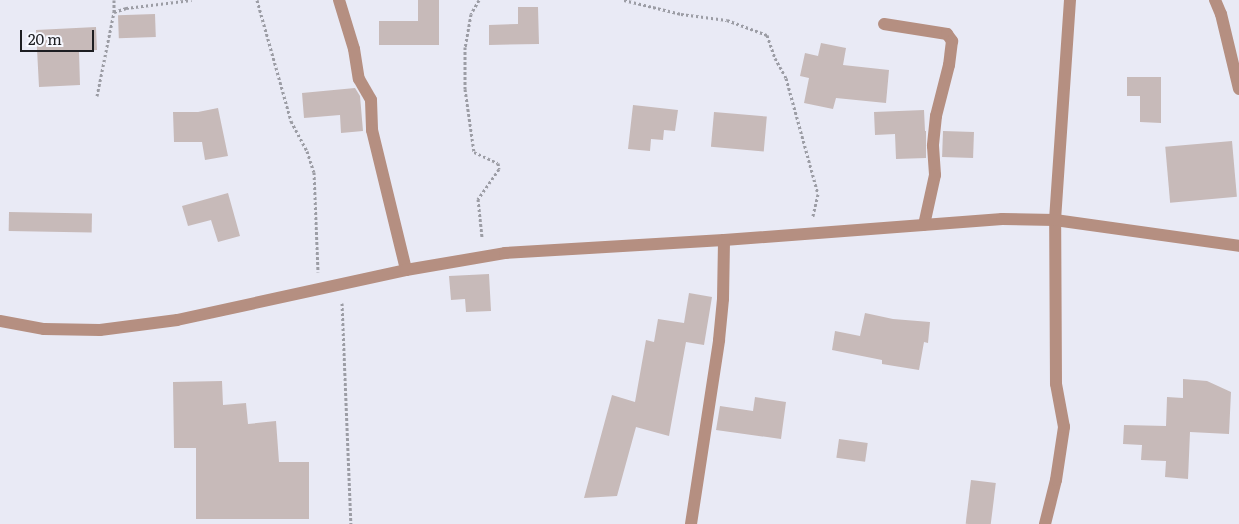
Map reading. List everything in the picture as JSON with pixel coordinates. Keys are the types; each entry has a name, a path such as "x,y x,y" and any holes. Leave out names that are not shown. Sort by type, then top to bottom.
{"street":[{"path":"339,0 354,49 359,79 372,100 372,130 406,270"},
{"path":"1045,524 1056,480 1064,428 1056,384 1055,220 1070,0"},
{"path":"1215,0 1221,14 1239,89"},
{"path":"884,24 947,34 952,41 949,65 936,116 933,146 935,175 924,225"},
{"path":"0,321 44,329 100,330 178,320 406,270 505,253 800,235 1002,219 1055,220 1239,246"},
{"path":"691,524 719,340 723,299 724,240"}],"path":[{"path":"97,96 114,12 114,0"},
{"path":"114,12 126,8 158,6 192,0"},
{"path":"257,0 291,122 307,151 314,172 319,290"},
{"path":"479,0 471,14 465,47 465,89 474,152 498,163 499,170 478,199 484,256"},
{"path":"624,0 681,14 727,20 767,35 775,58 786,78 818,194 813,219 800,235"},
{"path":"341,285 351,524"}],"building":[{"path":"418,0 439,0 439,45 379,45 379,21 418,21"},
{"path":"518,7 538,7 539,44 489,45 489,25 518,24"},
{"path":"155,14 156,37 119,38 118,15"},
{"path":"96,27 97,50 79,51 80,85 39,87 36,30"},
{"path":"821,43 846,48 843,65 889,70 886,103 836,98 833,109 804,103 809,78 800,76 805,53 818,56"},
{"path":"1127,77 1161,77 1161,123 1140,122 1140,96 1127,96"},
{"path":"355,88 360,96 363,131 341,133 340,115 304,118 302,93"},
{"path":"633,105 678,110 675,131 664,130 663,140 651,139 650,151 628,149"},
{"path":"218,108 228,156 205,160 202,142 174,142 173,112 198,112"},
{"path":"924,110 926,158 896,159 895,134 875,135 874,112"},
{"path":"714,112 767,117 764,151 711,147"},
{"path":"943,131 974,132 973,158 942,157"},
{"path":"1232,141 1237,197 1170,203 1165,147"},
{"path":"228,193 240,236 218,242 211,220 188,226 182,206"},
{"path":"9,212 92,213 92,232 9,231"},
{"path":"489,274 491,311 466,312 465,299 451,300 449,276"},
{"path":"689,293 712,297 704,345 686,342 669,436 636,427 617,496 584,498 612,395 635,402 646,340 654,342 658,319 684,323"},
{"path":"865,313 893,319 930,322 928,343 924,342 919,370 882,364 882,360 832,350 835,331 860,336"},
{"path":"1183,379 1207,381 1231,392 1229,434 1190,432 1188,479 1165,477 1166,461 1141,460 1142,445 1123,444 1124,425 1166,426 1167,397 1183,398"},
{"path":"222,381 223,405 246,403 248,424 276,421 279,462 309,462 309,519 196,519 196,448 174,448 173,382"},
{"path":"755,397 786,402 781,439 716,430 720,406 753,411"},
{"path":"839,439 868,443 865,462 836,458"},
{"path":"971,480 996,483 991,524 966,524"}]}
